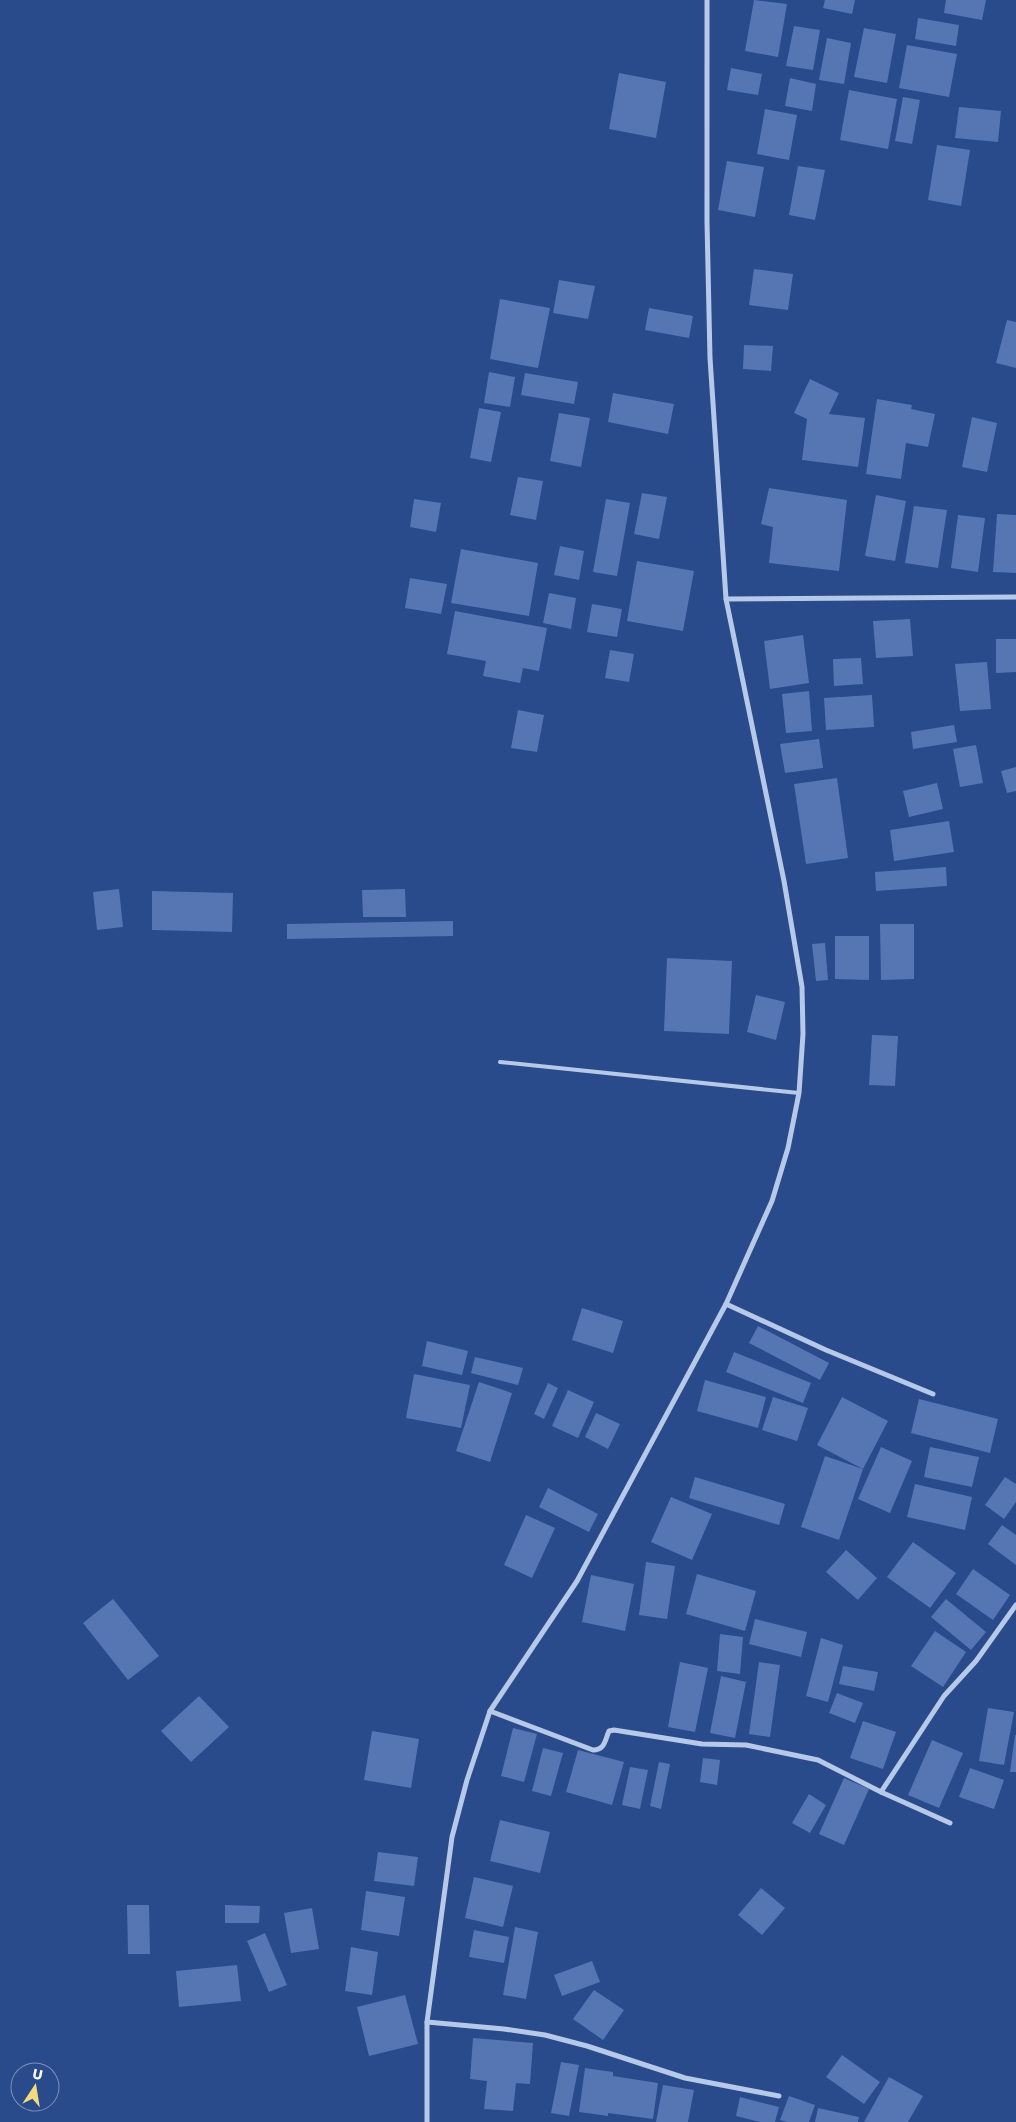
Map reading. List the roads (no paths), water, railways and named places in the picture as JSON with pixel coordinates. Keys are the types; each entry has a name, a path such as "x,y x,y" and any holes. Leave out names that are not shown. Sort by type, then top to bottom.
{"street":[{"path":"427,2122 427,2022 452,1837 467,1780 490,1711 577,1581 726,1304 772,1201 788,1148 799,1093 803,1034 802,987 784,881 726,599 710,358 706,0"},
{"path":"726,599 1016,597"},
{"path":"726,1304 835,1354 933,1394"},
{"path":"881,1792 944,1696 976,1661 1016,1605"},
{"path":"490,1711 594,1750 599,1750 604,1746 609,1731 614,1730 702,1744 746,1745 790,1753 818,1760 881,1792 950,1823"},
{"path":"427,2022 504,2028 545,2035 587,2046 685,2078 779,2096"}],"lane":[{"path":"500,1062 799,1093"}]}
